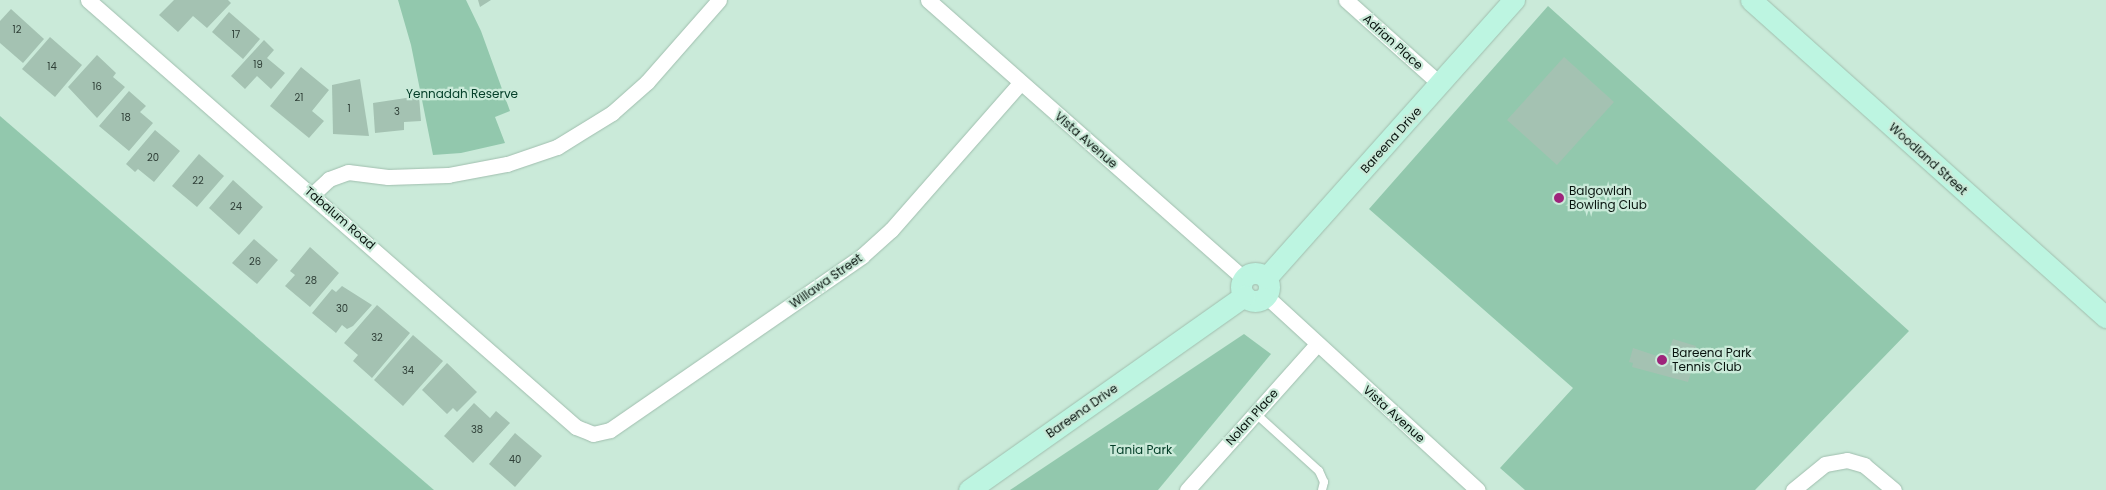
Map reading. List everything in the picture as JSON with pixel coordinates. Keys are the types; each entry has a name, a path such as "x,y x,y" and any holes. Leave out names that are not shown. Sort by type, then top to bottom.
{"street":[{"name":"Tabalum Road","path":"88,0 313,194 576,427 593,434"},
{"path":"313,194 329,179 348,172 388,177 448,175 507,164 557,147 612,113 647,82 719,0"},
{"name":"Vista Avenue","path":"928,0 1244,288"},
{"name":"Adrian Place","path":"1346,0 1441,85"},
{"name":"Bareena Drive","path":"1266,287 1514,0"},
{"name":"Woodland Street","path":"1751,0 2106,317"},
{"name":"Willawa Street","path":"593,434 610,430 862,256 892,230 1020,82"},
{"path":"1244,288 1256,273 1266,287"},
{"name":"Vista Avenue","path":"1266,287 1317,344 1478,490"},
{"name":"Bareena Drive","path":"969,490 1244,288"},
{"name":"Nolan Place","path":"1186,490 1317,344"},
{"path":"1793,490 1825,464 1847,460 1864,465 1894,490"}],"lane":[{"path":"1255,413 1319,472 1324,482 1322,490"}],"green space":[{"name":"Yennadah Reserve","path":"398,0 466,0 481,31 510,111 495,117 505,143 461,153 433,155 411,45"},
{"path":"1548,6 1909,331 1755,490 1525,490 1500,468 1573,388 1369,209"},
{"path":"0,116 434,490 0,490"},
{"name":"Tania Park","path":"1244,334 1271,354 1158,490 1010,490"}],"building":[{"path":"174,0 228,0 231,3 207,28 193,16 178,32 159,15"},
{"path":"478,0 491,0 480,7"},
{"path":"11,9 44,39 23,63 0,43 0,21"},
{"path":"229,12 260,39 243,59 212,32"},
{"path":"50,37 82,65 55,97 22,69"},
{"path":"264,40 274,50 267,58 285,73 271,89 257,76 245,89 231,76"},
{"path":"97,55 116,73 113,77 125,87 97,118 68,87"},
{"path":"1564,57 1614,102 1557,165 1507,120"},
{"path":"301,67 329,90 312,111 324,121 309,138 270,106"},
{"path":"360,79 369,136 333,134 332,85"},
{"path":"129,91 146,106 140,112 153,123 129,151 99,126"},
{"path":"419,96 421,121 404,122 404,130 375,133 373,103"},
{"path":"155,130 180,151 154,182 138,169 135,172 126,164"},
{"path":"199,154 224,176 197,207 172,186"},
{"path":"233,180 263,207 239,235 209,208"},
{"path":"254,239 278,260 257,284 232,263"},
{"path":"310,247 339,273 310,307 285,286 295,275 290,271"},
{"path":"342,286 372,305 353,326 347,329 342,325 336,333 312,313 332,289 336,292"},
{"path":"377,305 410,333 372,378 353,361 358,355 344,343"},
{"path":"413,335 443,361 403,406 374,380"},
{"name":"Bareena Park Tennis Club","path":"1673,339 1696,346 1692,356 1696,357 1688,382 1632,367 1633,363 1629,362 1633,348 1666,359"},
{"path":"447,363 477,392 457,412 453,408 447,414 422,390"},
{"path":"474,403 490,418 496,411 510,423 473,463 444,436"},
{"path":"515,433 542,456 515,487 489,464"}],"place":[{"name":"Balgowlah Bowling Club","path":"1559,198"},
{"name":"Bareena Park Tennis Club","path":"1662,360"}]}
